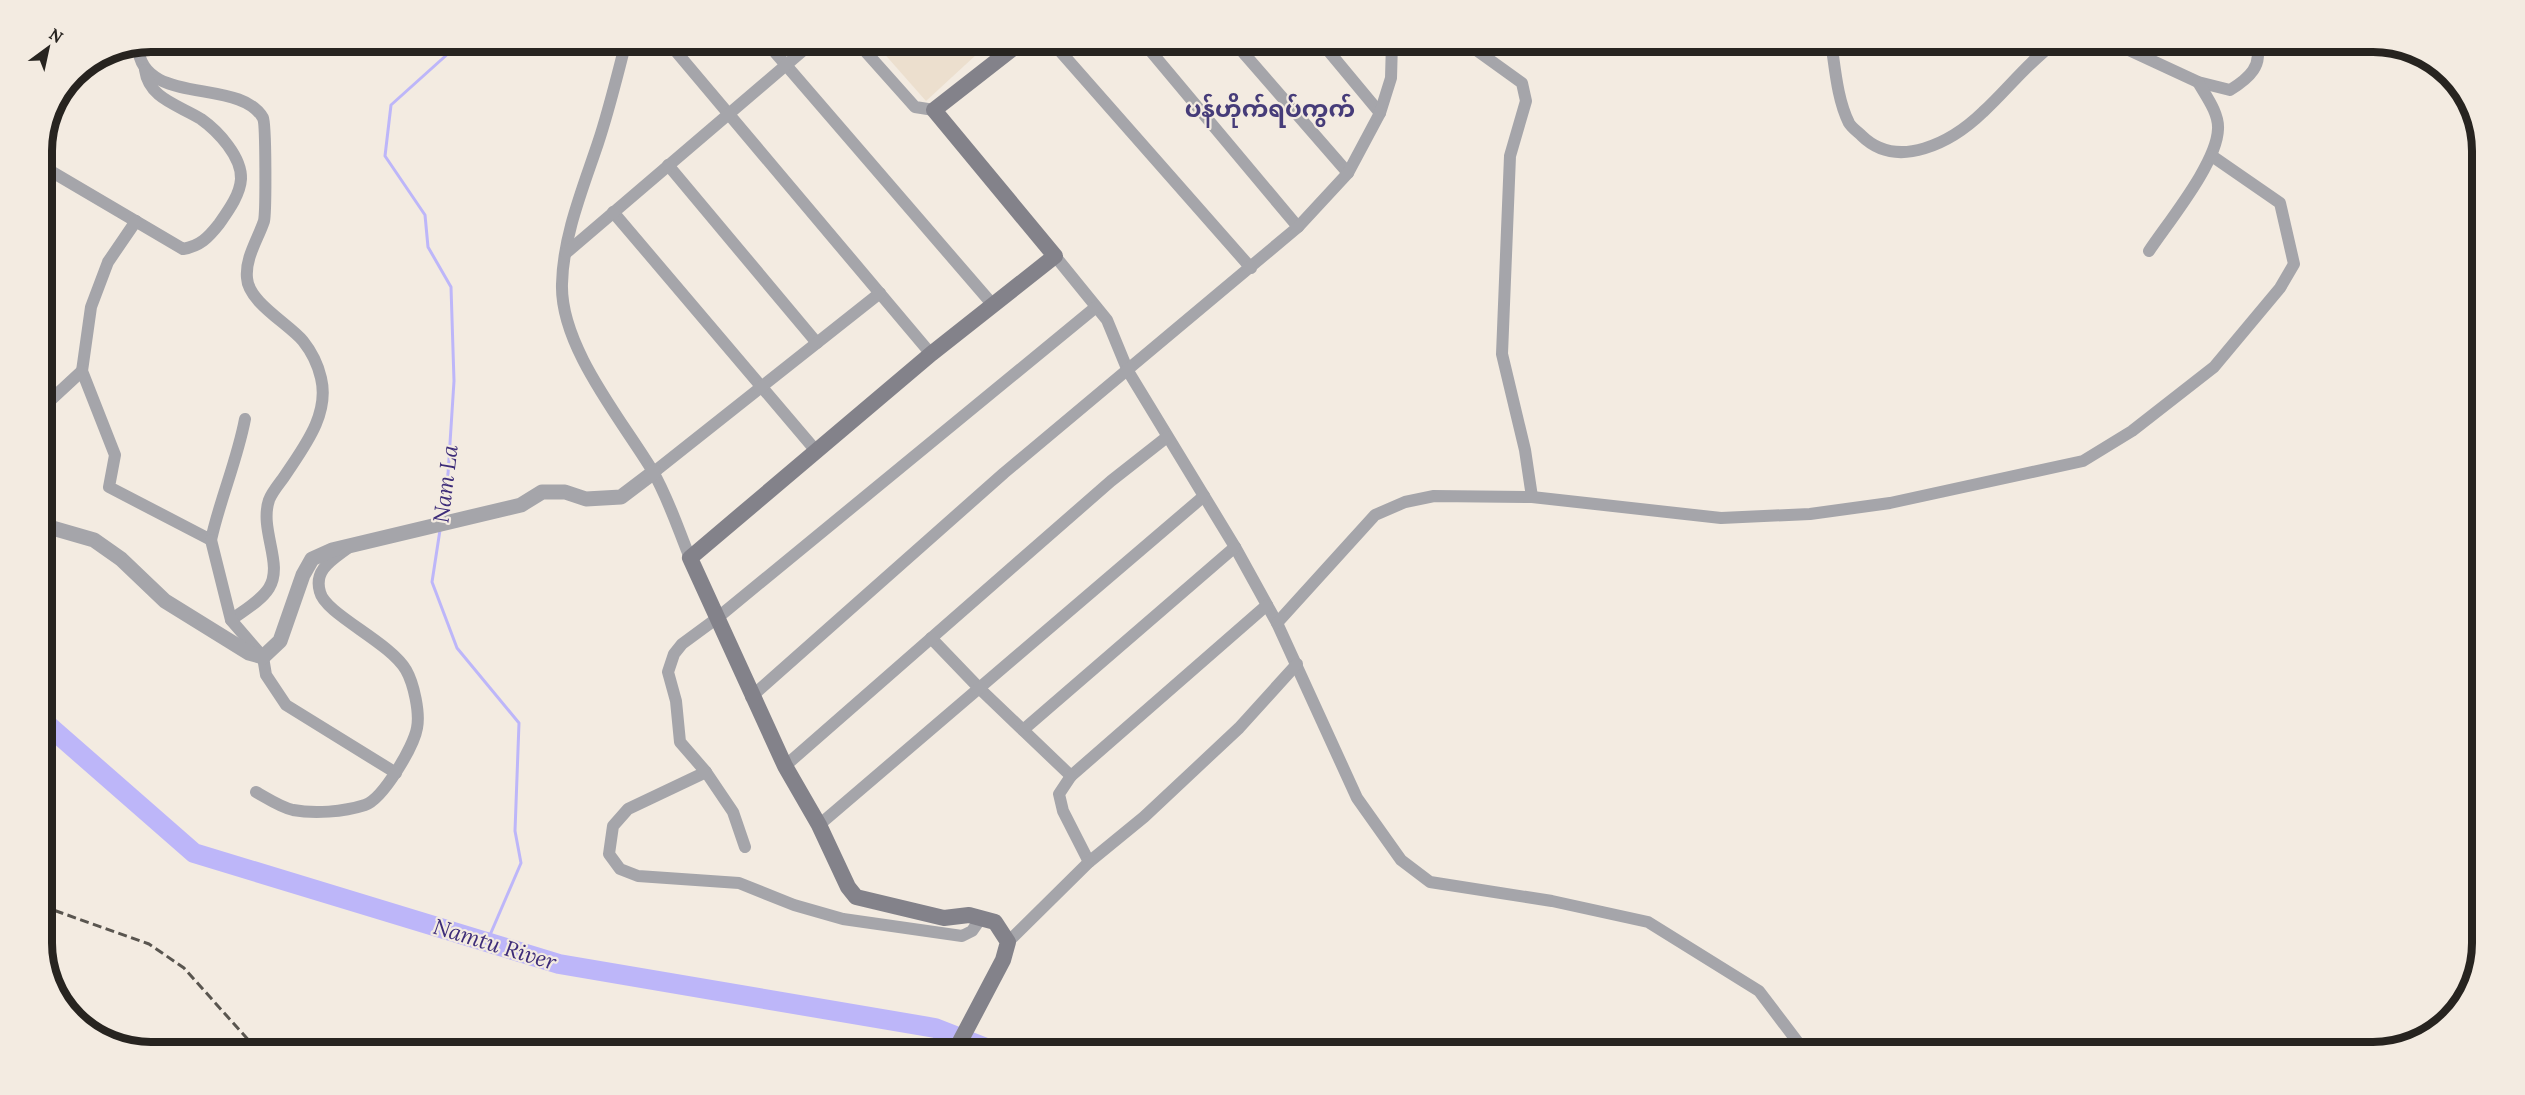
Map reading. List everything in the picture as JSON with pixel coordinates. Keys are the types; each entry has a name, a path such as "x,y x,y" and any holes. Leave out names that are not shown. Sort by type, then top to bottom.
{"main road":[{"path":"960,1042 1003,960 1008,942 995,922 969,915 944,918 856,897 848,887 819,825 785,766 751,697 690,558 932,354 1055,255 934,110 1008,52"}],"street":[{"path":"623,52 605,121 572,223 561,285 565,316 585,363 607,402 654,472 690,558"},
{"path":"676,52 932,354"},
{"path":"775,52 993,306"},
{"path":"566,253 801,52"},
{"path":"866,52 915,107 934,110"},
{"path":"1061,52 1251,268"},
{"path":"1151,52 1298,226"},
{"path":"1243,52 1348,173"},
{"path":"1329,52 1380,113"},
{"path":"751,697 1004,473 1251,268 1298,226 1348,173 1380,113 1391,78 1395,52"},
{"path":"1479,52 1522,83 1526,101 1510,156 1502,354 1525,450 1532,497"},
{"path":"1833,52 1850,124 1874,147 1903,153 1933,146 1963,129 1983,112 2042,52"},
{"path":"2133,52 2198,82 2230,90 2250,77 2259,59 2257,52"},
{"path":"140,53 139,58 145,69 154,78 246,102 264,119 267,130 263,159 267,205 249,262 247,279 256,296 303,340 321,378 323,399 312,434 269,498 265,522 274,574 269,588 231,620"},
{"path":"53,172 183,249 197,247 212,233 234,202 241,179 234,155 223,140 203,121 157,95 146,79 145,69"},
{"path":"2149,251 2212,156 2218,129 2217,122 2198,82"},
{"path":"1277,623 1375,514 1405,502 1434,496 1532,497 1721,518 1810,514 1890,504 2083,460 2132,430 2214,367 2280,288 2294,264 2280,203 2212,156"},
{"path":"668,165 817,343"},
{"path":"613,212 817,452"},
{"path":"136,221 108,262 91,307 82,371 115,455 109,487 211,540"},
{"path":"1055,255 1107,320 1128,371 1268,605 1357,798 1401,860 1430,882 1552,901 1648,922 1759,991 1798,1042"},
{"path":"263,657 280,641 303,575 312,559 351,546 521,505 542,492 564,492 586,499 621,497 880,293"},
{"path":"746,847 733,812 706,772 680,742 676,701 668,672 674,654 682,644 716,619 1096,307"},
{"path":"53,398 82,371"},
{"path":"245,419 240,445 219,502 211,540 231,620 263,657 266,675 286,705 396,773"},
{"path":"785,766 1112,481 1167,437"},
{"path":"819,825 1204,496"},
{"path":"53,528 94,540 121,559 165,601 249,653 263,657"},
{"path":"256,792 291,810 332,811 367,805 392,781 417,728 414,696 406,670 377,639 340,615 320,594 318,580 323,567 351,546"},
{"path":"1023,730 1235,547"},
{"path":"1089,862 1063,811 1059,795 1071,776 1268,605"},
{"path":"931,639 1071,776"},
{"path":"1008,942 1089,862 1144,817 1216,751 1297,664"},
{"path":"706,772 628,809 613,826 609,854 620,869 638,876 739,884 794,905 843,919 939,934 962,936 972,931 981,918"}],"shaded area":[{"path":"883,52 979,52 926,101"}],"waterway":[{"name":"Nam La","path":"441,517 448,474 454,381 451,287 428,247 425,215 385,156 391,105 450,52"},
{"name":"Nam La","path":"440,530 432,582 457,648 519,723 515,831 521,863 487,942"},
{"name":"Namtu River","path":"53,730 194,853 559,964 935,1028 971,1042"}],"railway":[{"path":"53,910 149,944 184,968 250,1042"}],"district":[{"name":"ပန်ဟိုက်ရပ်ကွက်","path":"1270,109"}]}
